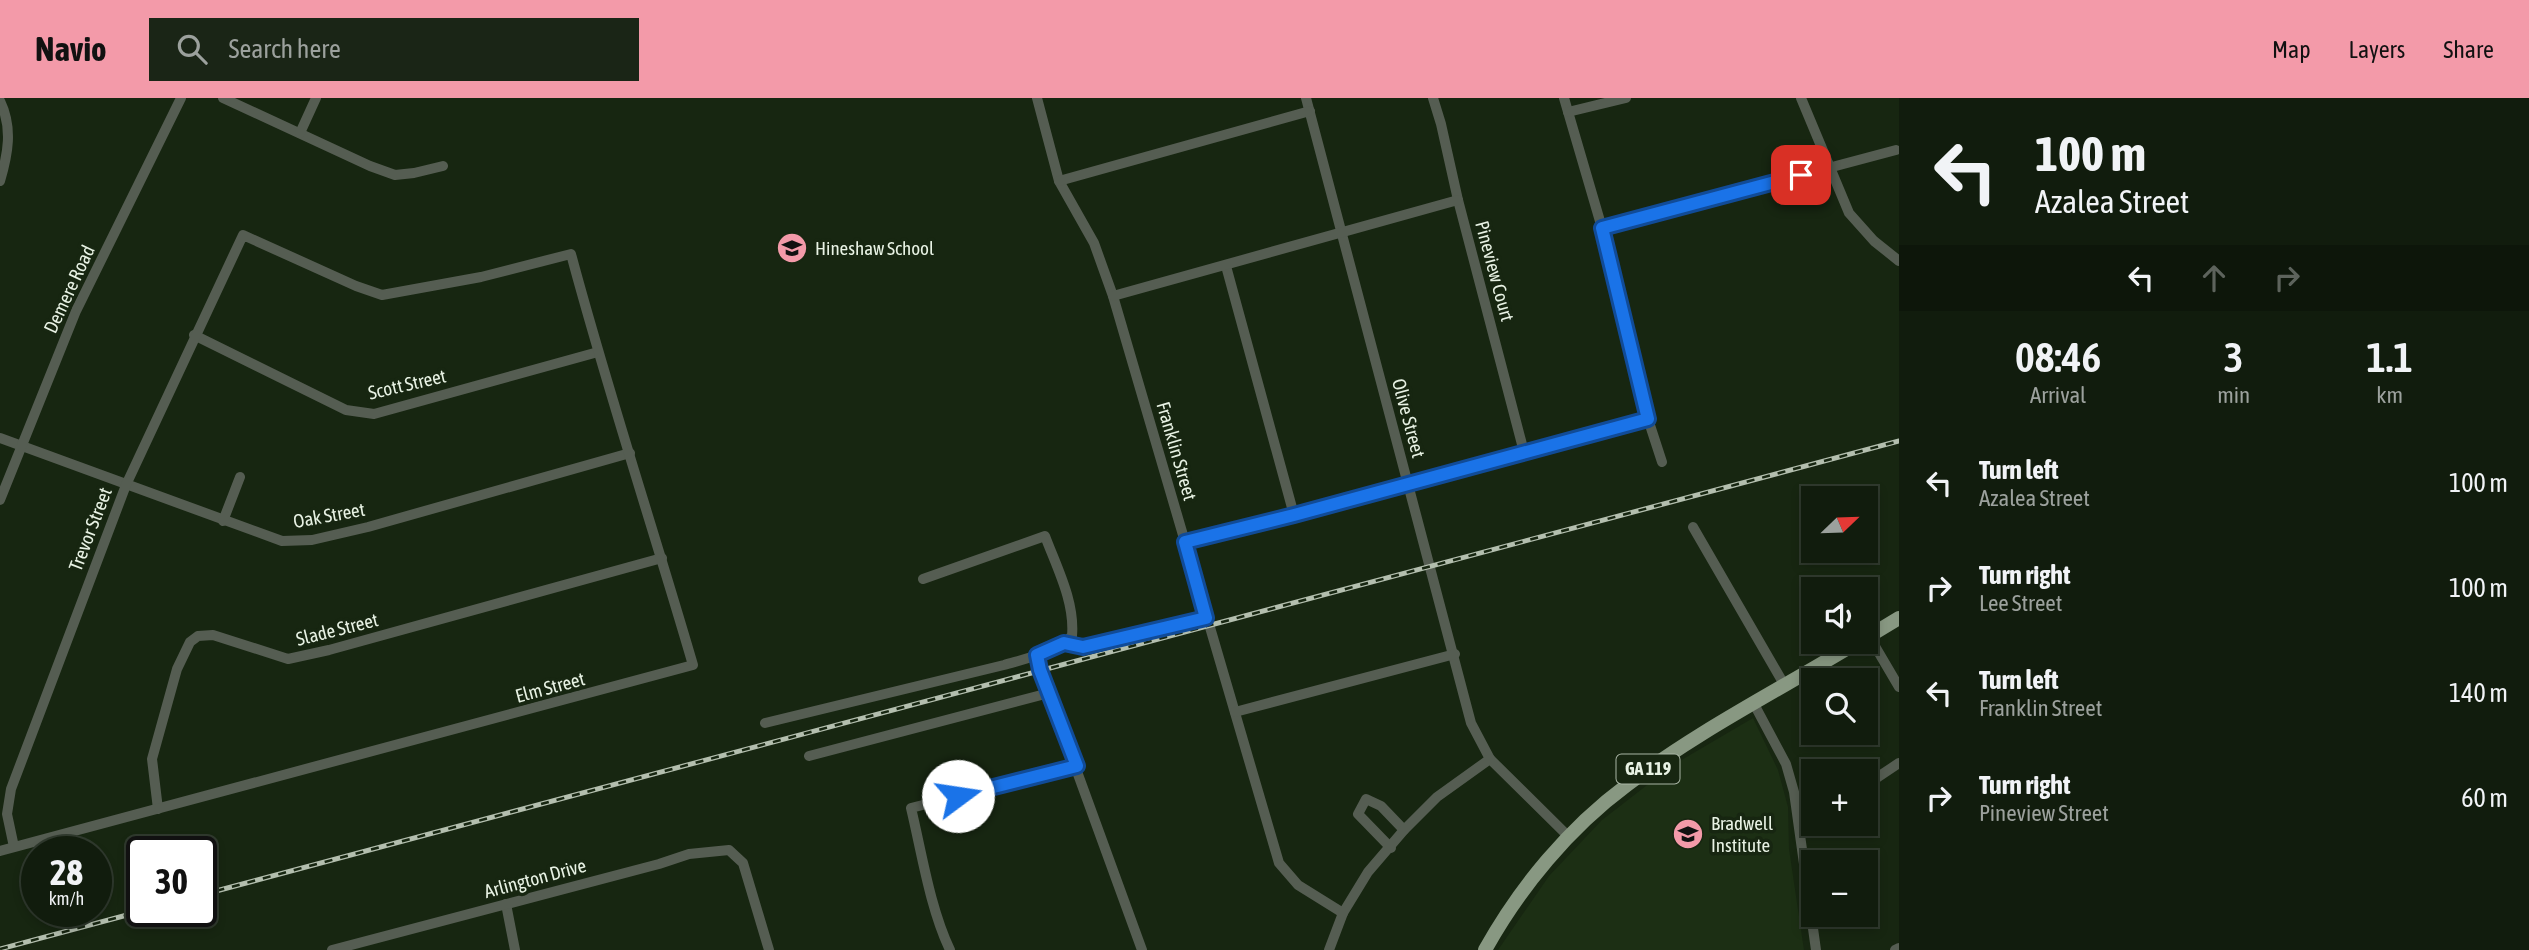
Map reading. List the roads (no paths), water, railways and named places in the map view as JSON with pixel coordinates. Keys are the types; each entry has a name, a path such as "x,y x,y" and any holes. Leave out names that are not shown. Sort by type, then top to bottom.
{"main road":[{"name":"GA 119","path":"1878,631 1899,618"},
{"name":"GA 119","path":"1485,950 1525,888 1569,837 1619,791 1656,763 1839,654"}],"street":[{"name":"Demere Road","path":"0,500 76,311 181,98"},
{"path":"223,98 395,175 443,166"},
{"path":"300,133 316,98"},
{"name":"Franklin Street","path":"1037,98 1059,181 1094,243 1113,296 1279,863 1298,885 1343,913"},
{"name":"Olive Street","path":"1306,98 1455,654 1471,723 1490,760 1569,837"},
{"name":"Pineview Court","path":"1433,98 1524,452"},
{"path":"1563,98 1602,228 1648,419 1662,462"},
{"path":"1568,112 1626,98"},
{"path":"1801,98 1849,213 1868,235 1899,261"},
{"path":"0,101 6,112 9,148 0,181"},
{"path":"1059,181 1310,111"},
{"path":"1602,228 1896,149"},
{"path":"1113,296 1458,200"},
{"name":"Trevor Street","path":"14,847 7,814 12,789 126,485 243,235 382,295 481,277 571,254"},
{"name":"Elm Street","path":"0,851 693,665 631,453 597,352 571,254"},
{"path":"1226,266 1294,515"},
{"name":"Scott Street","path":"194,335 346,410 374,414 597,352"},
{"path":"1185,542 1648,419"},
{"name":"Oak Street","path":"0,438 282,541 312,540 368,527 631,453"},
{"path":"223,521 240,477"},
{"path":"1693,527 1785,686"},
{"path":"765,723 1004,666 1037,655 1064,643 1072,636 1073,621 1065,589 1045,536 923,579"},
{"name":"Slade Street","path":"158,809 152,759 177,669 190,642 198,636 213,635 288,659 662,558"},
{"path":"1064,643 1083,647 1206,618"},
{"path":"1235,712 1455,654"},
{"path":"1875,654 1899,687"},
{"path":"1037,655 1142,950"},
{"path":"809,756 1049,693"},
{"path":"1754,704 1786,764 1800,831 1816,950"},
{"path":"1329,950 1343,913 1368,872 1437,797 1490,760"},
{"path":"1878,777 1899,763"},
{"path":"950,950 911,808 1077,766"},
{"path":"1391,848 1358,814 1366,799 1381,806 1404,830"},
{"name":"Arlington Drive","path":"333,950 689,854 729,850 743,863 769,950"},
{"path":"506,904 515,950"}],"railway":[{"path":"217,891 1899,441"},
{"path":"0,949 126,915"}],"place":[{"name":"Hineshaw School","path":"792,248"},
{"name":"Bradwell Institute","path":"1688,834"}]}
